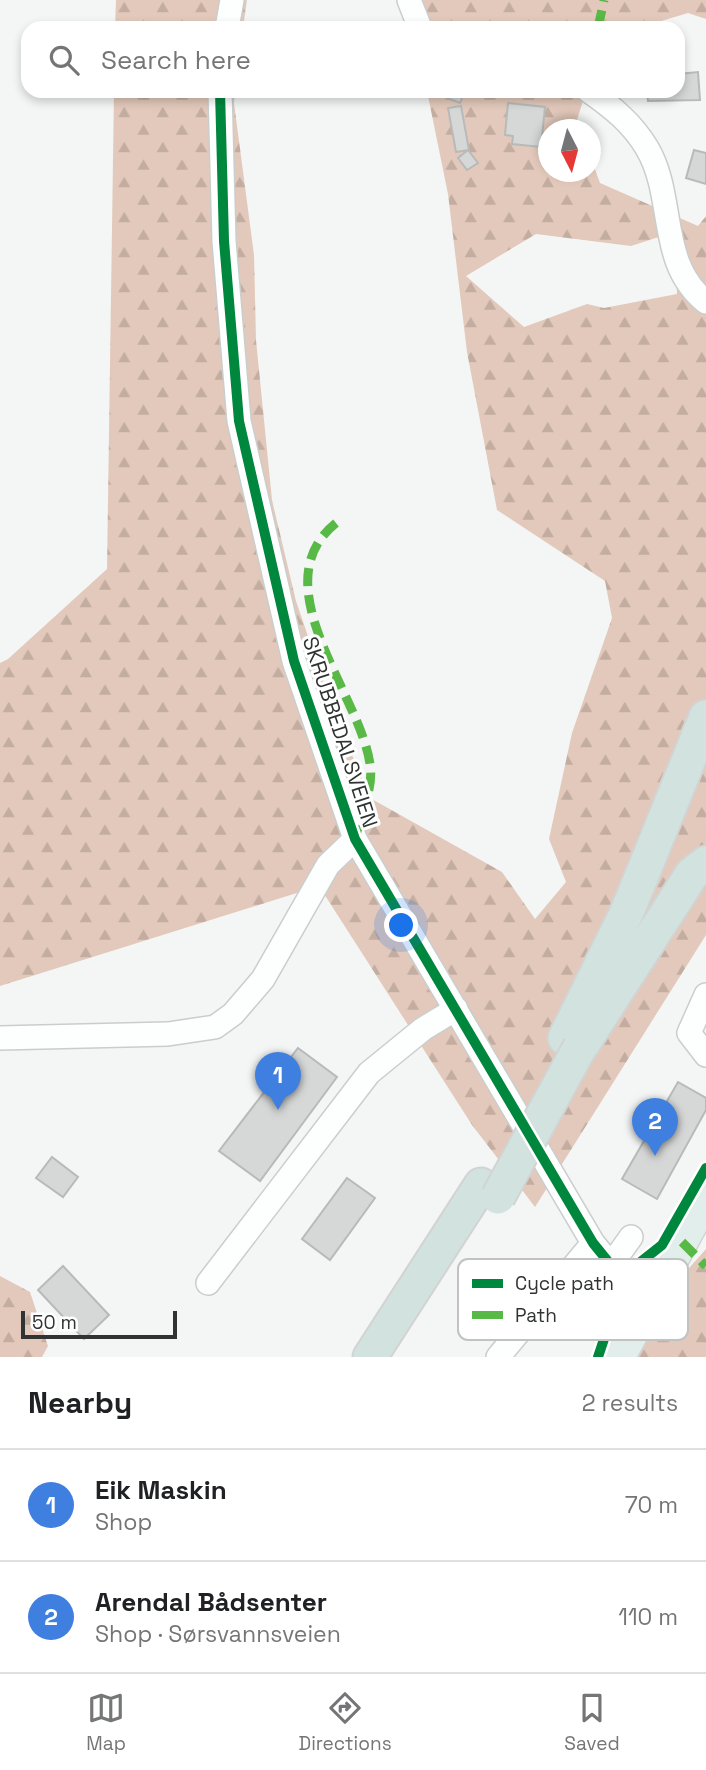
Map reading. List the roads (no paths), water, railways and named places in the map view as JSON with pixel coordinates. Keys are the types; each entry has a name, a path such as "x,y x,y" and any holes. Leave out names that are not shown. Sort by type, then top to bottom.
{"highway":[{"path":"572,1043 706,717"},
{"path":"396,1357 572,1043 641,926 706,777"},
{"path":"572,1043 692,874 706,863"},
{"path":"370,1357 489,1191"}],"main road":[{"path":"672,1259 706,1199"},
{"path":"620,1357 628,1340"}],"street":[{"path":"228,21 232,0"},
{"path":"410,0 418,21"},
{"name":"SKRUBBEDALSVEIEN","path":"220,98 224,241 239,421 294,661 355,839 593,1243 606,1259"},
{"path":"598,98 632,125 648,150 659,178 672,249 678,266 706,302"},
{"path":"0,1038 169,1034 215,1027 233,1014 263,979 328,865 355,839"},
{"path":"706,995 688,1033 692,1042 706,1055"},
{"path":"208,1283 369,1073 456,1009"},
{"path":"615,1259 631,1237"},
{"path":"580,1259 593,1243"},
{"path":"498,1357 512,1340"}],"place":[{"name":"Eik Maskin","path":"278,1110"},
{"name":"Arendal Bådsenter","path":"655,1156"}]}
